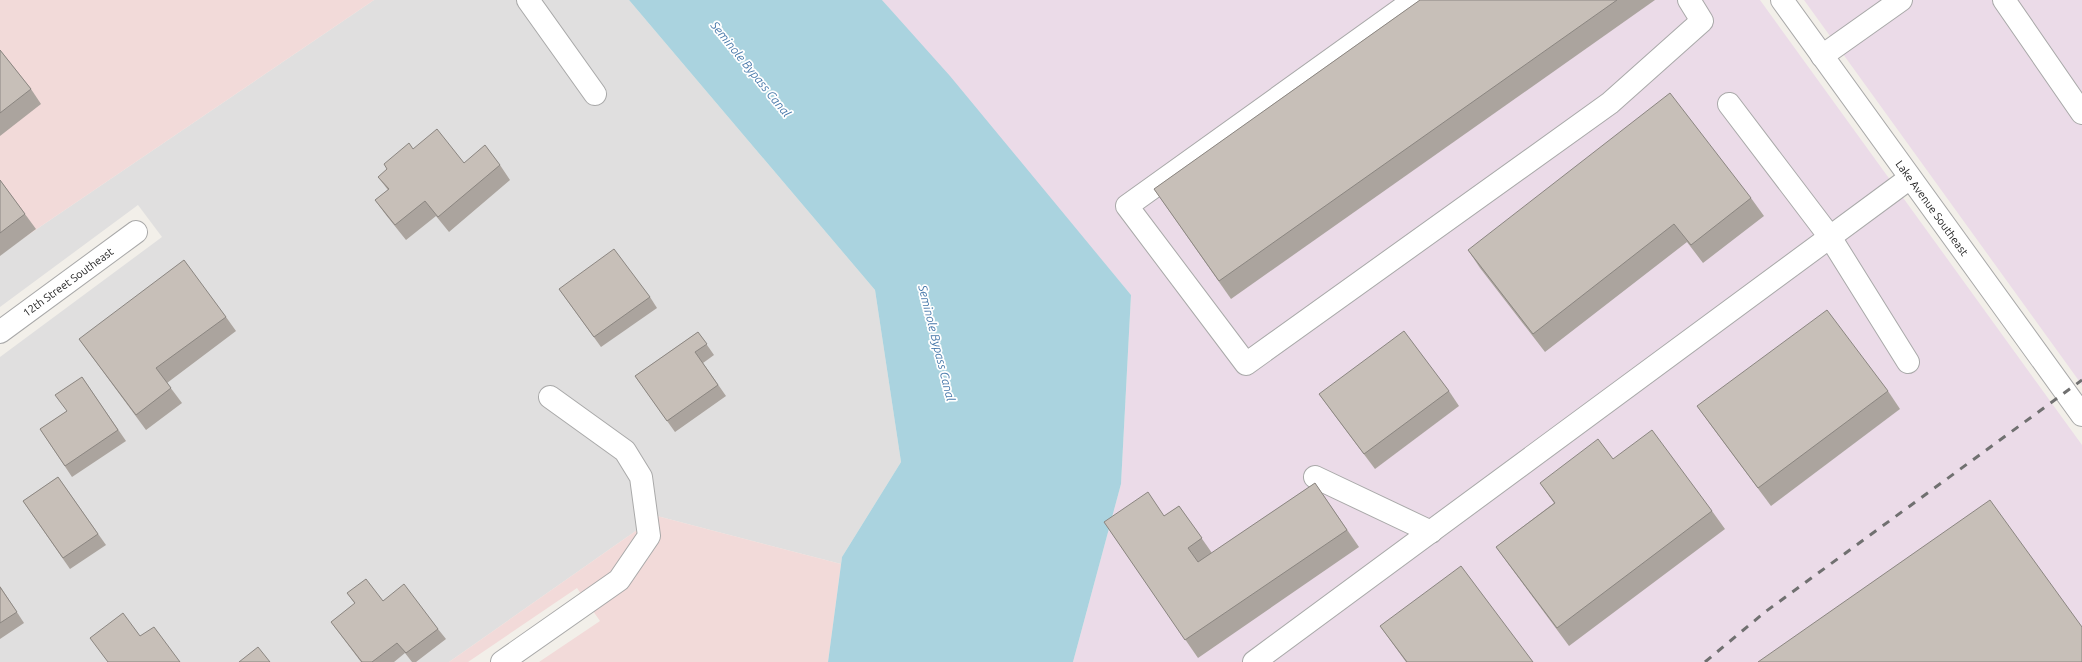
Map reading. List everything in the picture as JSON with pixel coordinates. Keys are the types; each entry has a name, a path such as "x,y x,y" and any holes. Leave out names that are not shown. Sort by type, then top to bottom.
{"street":[{"path":"528,0 595,94"},
{"path":"1414,0 1127,206 1246,364 1610,103 1702,22 1689,0"},
{"name":"Lake Avenue Southeast","path":"1782,0 2082,415"},
{"path":"1822,56 1901,0"},
{"path":"2004,0 2082,113"},
{"path":"1729,104 1830,236 1908,362"},
{"path":"1254,662 1910,178"},
{"name":"12th Street Southeast","path":"0,332 136,232"},
{"path":"502,662 619,580 649,536 641,477 625,451 550,397"},
{"path":"1315,477 1430,532"}],"shaded area":[{"path":"0,0 374,0 0,254"},
{"path":"374,0 629,0 875,290 901,462 842,557 841,564 657,516 449,662 0,662 0,357 162,237 138,205 0,307 0,254"},
{"path":"882,0 1760,0 2082,445 2082,662 1073,662 1121,484 1131,295"},
{"path":"1804,0 2082,0 2082,385"},
{"path":"657,516 841,564 828,662 539,662 600,621 577,588 468,662 449,662"}],"water":[{"name":"Seminole Bypass Canal","path":"629,0 882,0 950,76 1131,295 1121,484 1073,662 828,662 842,557 901,462 875,290"}],"building":[{"path":"1420,0 1617,0 1219,281 1154,189"},
{"path":"0,50 31,89 0,113"},
{"path":"1670,93 1751,198 1691,245 1674,224 1533,334 1468,250"},
{"path":"437,129 464,163 485,145 500,165 438,217 425,201 395,225 375,200 389,189 378,177 387,169 384,164 409,143 413,149"},
{"path":"0,180 25,214 0,233"},
{"path":"614,249 650,297 594,337 559,289"},
{"path":"184,260 226,317 156,368 171,388 136,415 79,339"},
{"path":"1827,310 1888,391 1758,488 1697,406"},
{"path":"1404,331 1449,391 1364,454 1319,394"},
{"path":"698,332 707,344 695,352 718,385 667,421 635,376"},
{"path":"82,377 118,430 65,466 40,429 67,411 55,395"},
{"path":"1652,430 1712,511 1557,628 1496,547 1555,503 1540,483 1598,439 1613,459"},
{"path":"58,477 98,534 63,558 23,501"},
{"path":"1315,483 1347,530 1185,640 1104,522 1148,492 1164,516 1179,506 1202,538 1188,548 1198,562"},
{"path":"1990,500 2082,627 2082,662 1758,662"},
{"path":"1461,566 1533,662 1407,662 1380,626"},
{"path":"366,579 383,601 404,584 438,629 406,653 397,643 372,662 362,662 331,622 355,603 347,593"},
{"path":"0,587 17,612 0,623"},
{"path":"123,613 140,636 154,627 180,662 108,662 90,638"},
{"path":"258,647 270,662 239,662"}],"railway":[{"path":"1705,662 1765,612 2082,380"}]}
